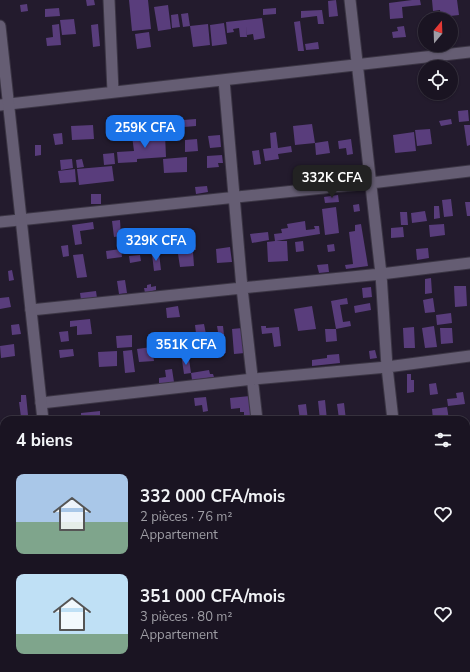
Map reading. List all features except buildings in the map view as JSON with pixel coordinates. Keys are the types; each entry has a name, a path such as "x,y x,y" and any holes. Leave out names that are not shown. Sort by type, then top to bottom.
{"street":[{"path":"109,0 113,92"},
{"path":"350,0 381,274 387,366 393,416"},
{"path":"0,26 4,104 20,220 43,416"},
{"path":"4,104 470,52"},
{"path":"224,80 236,198 242,288 257,416"},
{"path":"0,222 236,198 470,171"},
{"path":"31,310 381,274 470,263"},
{"path":"41,403 470,356"}]}
